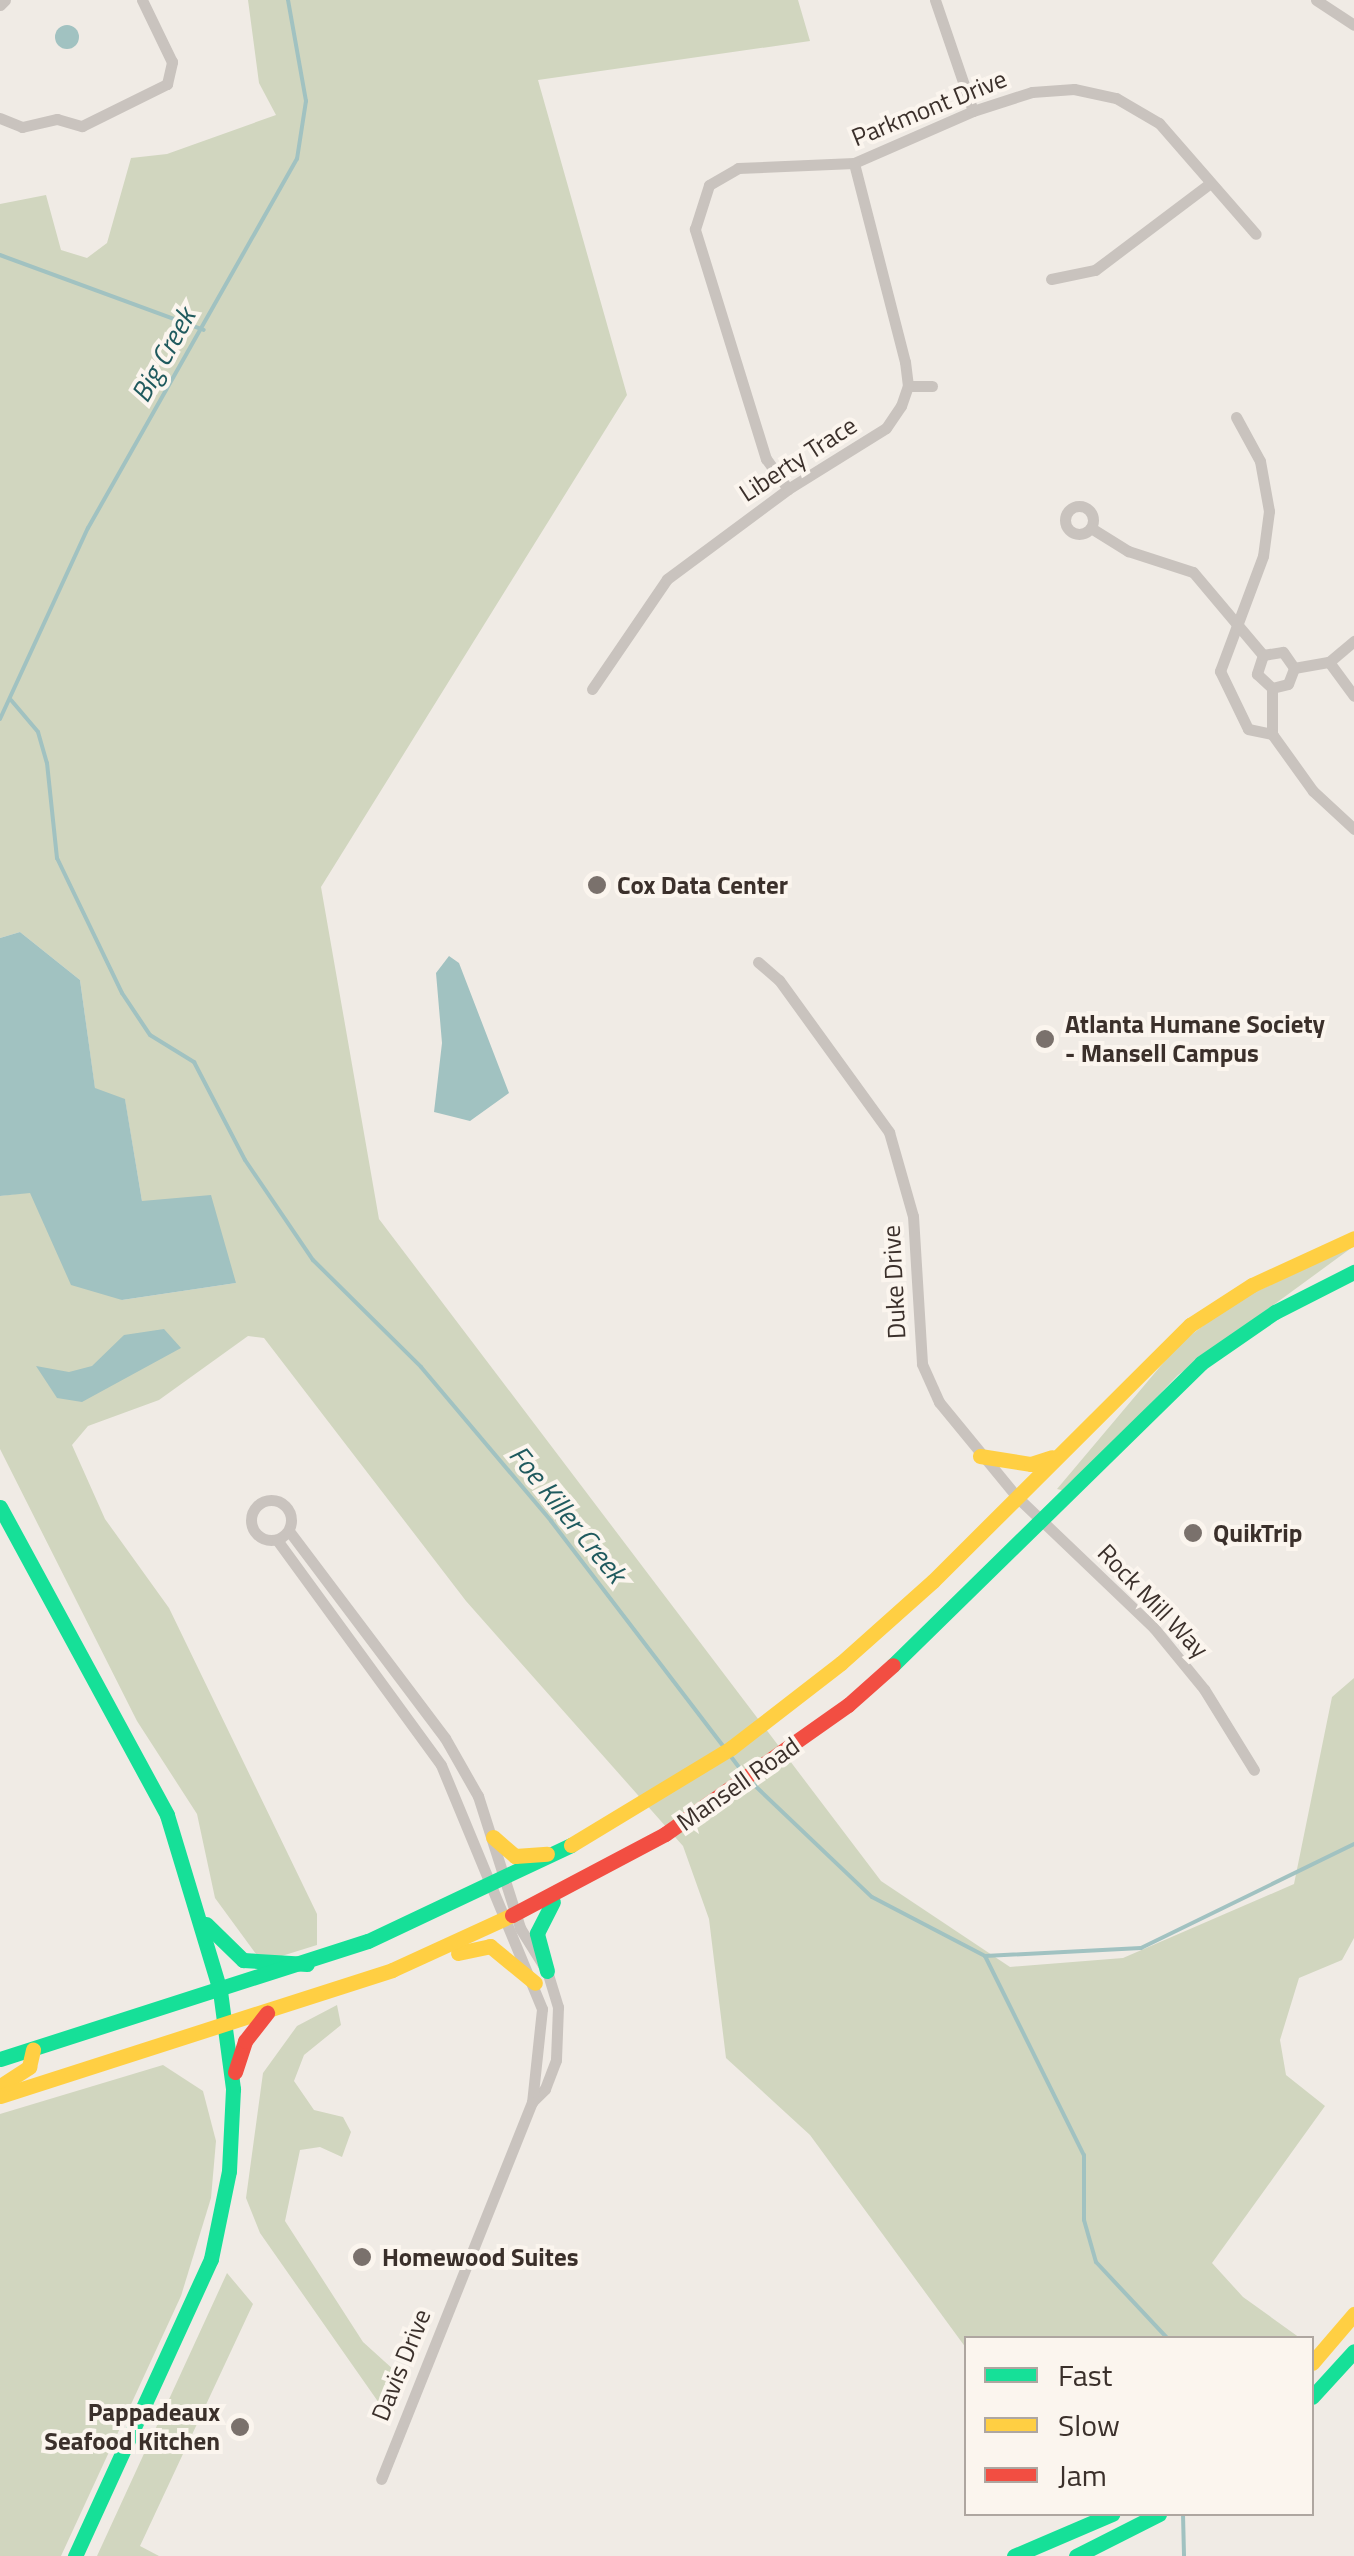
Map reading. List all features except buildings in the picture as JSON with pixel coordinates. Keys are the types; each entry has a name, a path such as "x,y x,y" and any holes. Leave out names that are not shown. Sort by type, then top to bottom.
{"main road":[{"name":"Mansell Road","path":"0,2059 307,1964 500,1884 575,1846 684,1780 776,1715 933,1581 1204,1314 1287,1266 1354,1238"},
{"name":"Mansell Road","path":"0,2096 392,1970 511,1918 591,1877 703,1810 799,1742 916,1646 1201,1364 1275,1312 1354,1272"},
{"path":"980,1456 1031,1464 1056,1456"},
{"path":"0,1508 153,1784 197,1910 220,1991 232,2089 229,2171 211,2258 75,2556"},
{"path":"493,1837 504,1850 527,1858 575,1846"},
{"path":"547,1971 537,1933 544,1910 591,1877"},
{"path":"197,1910 222,1945 242,1960 307,1964"},
{"path":"392,1970 419,1969 483,1945 506,1954 534,1983"},
{"path":"232,2089 245,2041 266,2013"},
{"path":"0,2086 29,2067 33,2049"},
{"path":"1314,2361 1354,2314"},
{"path":"1314,2395 1354,2350"},
{"path":"1014,2556 1107,2516"},
{"path":"1076,2556 1155,2516"}],"street":[{"path":"0,118 22,127 57,119 82,126 167,84 172,62 142,0"},
{"path":"934,0 973,111"},
{"path":"1316,0 1354,25"},
{"name":"Parkmont Drive","path":"788,490 766,459 695,229 699,204 709,186 738,168 854,163 973,111 1050,89 1116,98 1159,123 1208,185 1256,234"},
{"path":"854,163 908,386 932,386"},
{"path":"1051,279 1094,270 1208,185"},
{"name":"Liberty Trace","path":"592,689 667,580 788,490 886,428 908,386"},
{"path":"1236,417 1260,461 1269,511 1263,556 1221,658 1222,684 1248,729 1272,734"},
{"path":"1091,528 1128,551 1193,572 1263,655"},
{"path":"1294,668 1328,662 1354,641"},
{"path":"1263,655 1283,652 1294,668"},
{"path":"1263,655 1257,674 1272,688 1272,734 1312,791 1354,829"},
{"path":"1328,662 1354,696"},
{"path":"1272,688 1288,684 1294,668"},
{"name":"Duke Drive","path":"758,962 779,980 889,1132 913,1216 922,1364 939,1402 1017,1497"},
{"name":"Rock Mill Way","path":"1017,1497 1154,1628 1204,1689 1254,1770"},
{"path":"500,1884 493,1837 446,1738 289,1530 291,1514 282,1502 257,1506 251,1518 255,1532 276,1540 441,1764 500,1884 511,1918"},
{"path":"276,1540 289,1530"},
{"name":"Davis Drive","path":"381,2479 532,2102 550,2076 558,2032 547,1971 511,1918"},
{"name":"Davis Drive","path":"511,1918 534,1983 542,2034 532,2102"},
{"path":"542,2034 558,2032"}],"green space":[{"path":"248,0 798,0 810,41 538,80 627,395 321,887 379,1219 881,1881 1010,1967 1123,1958 1294,1884 1332,1697 1354,1678 1354,1938 1342,1960 1299,1978 1280,2040 1286,2075 1325,2106 1212,2263 1243,2297 1297,2336 964,2336 964,2345 810,2135 726,2058 709,1919 683,1846 466,1601 264,1338 248,1336 159,1400 88,1426 72,1445 105,1519 169,1608 317,1914 317,1945 272,1959 256,1954 215,1898 197,1814 137,1721 0,1449 0,1196 30,1192 122,1300 236,1283 142,1201 125,1100 95,1089 80,980 20,932 0,938 0,204 46,195 61,250 87,258 107,243 131,158 167,154 276,115 259,83"},
{"path":"1354,1246 1178,1375 1066,1491 1057,1489 1180,1343 1238,1300"},
{"path":"337,2005 341,2025 304,2055 294,2081 314,2110 343,2117 351,2132 342,2157 320,2147 300,2150 285,2221 363,2342 405,2380 394,2413 379,2403 260,2233 246,2198 263,2073 297,2026"},
{"path":"163,2065 203,2091 216,2141 211,2198 181,2296 61,2556 0,2556 0,2114"},
{"path":"227,2273 253,2304 140,2546 159,2556 97,2556"}],"water":[{"path":"67,25 79,37 67,49 55,37"},
{"path":"20,932 80,980 95,1088 125,1099 142,1201 211,1195 236,1283 122,1300 71,1285 30,1193 0,1196 0,938"},
{"path":"449,956 459,963 509,1093 470,1121 434,1112 442,1043 436,973"},
{"path":"164,1329 181,1348 82,1402 57,1398 36,1366 69,1372 92,1366 124,1335"}],"waterway":[{"name":"Big Creek","path":"0,719 88,528 297,159 306,101 288,0"},
{"path":"0,255 204,330"},
{"name":"Foe Killer Creek","path":"11,700 38,732 47,763 57,858 122,993 150,1035 194,1062 245,1160 313,1260 421,1367 551,1521 723,1746"},
{"name":"Foe Killer Creek","path":"729,1754 744,1774"},
{"name":"Foe Killer Creek","path":"750,1781 872,1897 985,1956 1141,1948 1354,1844"},
{"path":"985,1956 1084,2155 1084,2220 1096,2262 1165,2336"},
{"path":"1183,2516 1184,2556"}],"traffic: fast":[{"path":"893,1665 1201,1363 1275,1312 1354,1272"},
{"path":"0,1507 167,1815 220,1991 233,2089 229,2171 211,2259 75,2556"},
{"path":"0,2059 368,1941 571,1845"},
{"path":"547,1971 537,1933 553,1902"},
{"path":"206,1924 243,1960 307,1964"},
{"path":"1314,2395 1354,2351"},
{"path":"1014,2556 1107,2516"},
{"path":"1076,2556 1155,2516"}],"traffic: slow":[{"path":"571,1845 731,1748 841,1663 933,1581 1190,1325 1252,1285 1354,1238"},
{"path":"980,1456 1031,1464 1052,1457"},
{"path":"493,1837 515,1856 547,1854"},
{"path":"0,2096 392,1970 512,1915"},
{"path":"458,1953 490,1946 535,1983"},
{"path":"0,2086 29,2067 33,2049"},
{"path":"1314,2361 1354,2314"}],"traffic: jam":[{"path":"512,1915 665,1834 848,1705 893,1665"},
{"path":"235,2072 245,2041 267,2013"}],"place":[{"name":"Cox Data Center","path":"597,885"},
{"name":"Atlanta Humane Society - Mansell Campus","path":"1045,1039"},
{"name":"QuikTrip","path":"1193,1533"},
{"name":"Homewood Suites","path":"362,2257"},
{"name":"Pappadeaux Seafood Kitchen","path":"240,2427"}]}
